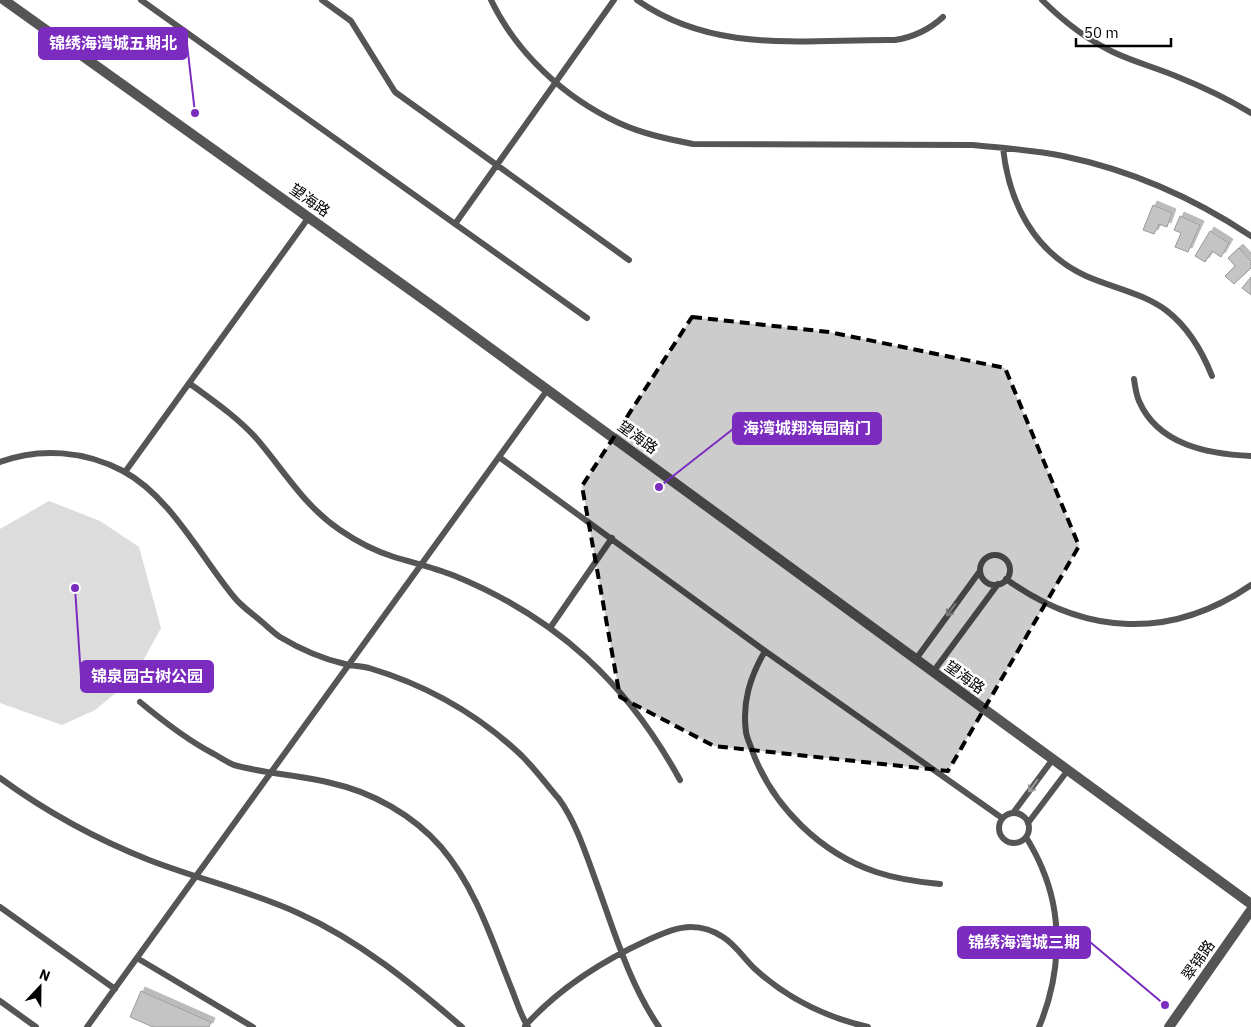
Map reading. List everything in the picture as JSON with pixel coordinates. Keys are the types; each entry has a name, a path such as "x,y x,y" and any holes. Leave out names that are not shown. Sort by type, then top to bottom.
{"street":[{"name":"望海路","path":"4,0 548,389 1251,904"},
{"name":"翠锦路","path":"1169,1027 1251,910"}],"lane":[{"path":"141,0 588,318"},
{"path":"322,0 351,21 395,92 630,260"},
{"path":"491,0 498,14 524,51 555,83 586,105 620,123 656,136 693,144 972,145 1063,156 1108,168 1142,180 1193,202 1251,236"},
{"path":"455,224 614,0"},
{"path":"637,0 649,9 680,24 712,34 745,40 895,40 921,33 933,26 943,16"},
{"path":"1042,0 1056,15 1084,35 1114,52 1189,81 1251,113"},
{"path":"1003,148 1005,170 1017,206 1033,232 1048,249 1065,264 1085,276 1143,297 1166,311 1186,329 1202,351 1212,376"},
{"path":"124,472 309,217"},
{"path":"1134,379 1139,400 1150,420 1166,435 1186,445 1216,452 1251,456"},
{"path":"189,383 232,414 270,455 294,487 338,529 392,556 449,573 493,593 550,628 595,665 627,700 651,730 680,780"},
{"path":"87,1027 548,389"},
{"path":"0,462 10,458 33,454 57,453 80,455 103,462 124,472 144,485 161,501 236,600 279,637 323,658 348,665 366,667 422,687 480,720 523,757 560,802 583,844 634,984 659,1027"},
{"path":"499,457 765,652 1002,818"},
{"path":"550,628 612,538"},
{"path":"916,659 980,571 986,558 1000,556 1007,561 1010,570 1006,579 998,584 933,672"},
{"path":"980,571 988,583 998,584"},
{"path":"1006,579 1023,591 1055,608 1089,620 1125,624 1162,622 1197,614 1230,599 1251,584"},
{"path":"765,652 750,683 745,717 746,734 758,764 774,793 794,818 812,835 846,858 876,872 899,878 940,884"},
{"path":"140,702 169,726 200,747 233,764 271,773 331,783 362,792 390,806 417,824 440,846 460,871 476,899 526,1026 555,996 587,972 621,952 674,929 691,927 708,929 724,937 754,968 795,1000 826,1015 868,1027"},
{"path":"1013,813 1020,814 1025,818 1029,830 1026,837 1020,842 1012,843 1005,840 1000,834 999,826 1002,818 1013,813 1053,759"},
{"path":"1028,823 1068,770"},
{"path":"0,778 55,814 147,860 248,893 299,914 348,939 394,970 462,1027"},
{"path":"1026,837 1043,869 1053,902 1057,937 1056,972 1048,1007 1039,1027"},
{"path":"0,907 115,989"},
{"path":"137,958 253,1027"},
{"path":"0,1001 36,1027"}],"highlighted area":[{"path":"692,317 829,332 1005,368 1079,546 948,771 714,746 620,697 582,486"}],"shaded area":[{"path":"49,501 100,521 139,547 161,628 133,679 95,710 62,725 0,703 0,529"}],"building":[{"path":"1153,205 1172,213 1167,227 1159,224 1154,234 1143,230"},
{"path":"1180,216 1200,225 1188,252 1175,247 1181,233 1174,230"},
{"path":"1210,231 1229,243 1221,257 1212,251 1205,262 1195,256"},
{"path":"1239,248 1251,261 1251,268 1234,284 1225,276 1235,266 1228,258"},
{"path":"1251,277 1251,295 1242,288"},
{"path":"141,991 211,1022 209,1027 153,1027 130,1017"}],"place":[{"name":"锦绣海湾城五期北","path":"195,113"},
{"name":"海湾城翔海园南门","path":"659,487"},
{"name":"锦泉园古树公园","path":"75,588"},
{"name":"锦绣海湾城三期","path":"1165,1005"}]}
